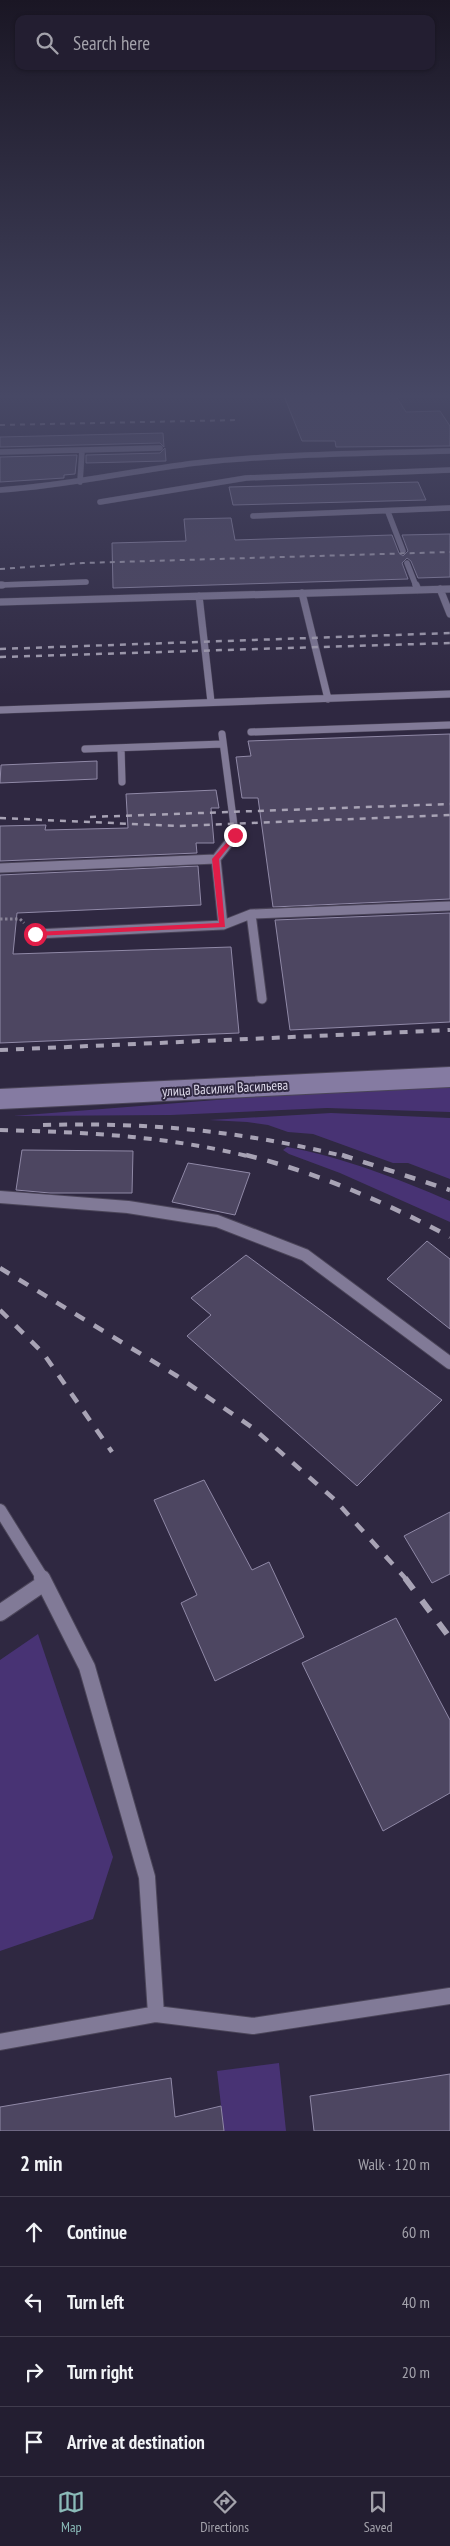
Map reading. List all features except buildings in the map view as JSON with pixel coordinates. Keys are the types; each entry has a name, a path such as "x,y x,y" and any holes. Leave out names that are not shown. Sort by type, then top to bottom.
{"main road":[{"name":"улица Василия Васильева","path":"0,1100 450,1077"}],"lane":[{"path":"100,502 140,495"},
{"path":"253,516 450,508"},
{"path":"388,512 403,551"},
{"path":"408,563 418,590"},
{"path":"0,585 86,582"},
{"path":"440,589 450,614"},
{"path":"0,602 450,589"},
{"path":"302,593 328,698"},
{"path":"199,596 211,702"},
{"path":"0,710 450,694"},
{"path":"252,732 450,725"},
{"path":"222,734 235,835 216,859 223,925"},
{"path":"85,749 223,744"},
{"path":"121,748 122,782"},
{"path":"0,868 216,859"},
{"path":"35,934 223,925 251,914 450,906"},
{"path":"251,914 262,999"},
{"path":"0,1197 128,1208 217,1221 304,1255 412,1333 450,1363"},
{"path":"0,1510 44,1583 87,1667 147,1877 156,2014"},
{"path":"0,1613 44,1583"},
{"path":"0,2042 156,2014 253,2026 450,1996"}],"path":[{"path":"0,920 20,919 35,934"}],"shaded area":[{"path":"450,1088 450,1112 327,1108 171,1115 13,1116 254,1097"},
{"path":"331,1113 450,1118 450,1179 408,1163 393,1163 313,1134 288,1132 268,1125 247,1122 209,1120"},
{"path":"287,1147 308,1151 370,1170 450,1201 450,1222 340,1173 289,1154 283,1150"},
{"path":"38,1634 113,1857 93,1919 0,1951 0,1660"},
{"path":"279,2063 286,2131 224,2131 217,2071"}],"railway":[{"path":"0,569 83,563 450,552"},
{"path":"0,649 450,633"},
{"path":"0,657 450,643"},
{"path":"90,817 450,804"},
{"path":"0,818 178,826 450,815"},
{"path":"0,1050 450,1030"},
{"path":"43,1125 121,1125 196,1130 271,1141 347,1157"},
{"path":"0,1130 126,1136 189,1144 251,1157"},
{"path":"246,1155 299,1170 376,1200 450,1237"},
{"path":"342,1155 450,1190"},
{"path":"0,1268 177,1376 253,1428 334,1499 406,1579"},
{"path":"0,1310 43,1353 112,1452"},
{"path":"405,1578 450,1638"}],"route":[{"path":"35,934 223,925 216,859 235,835"}]}
